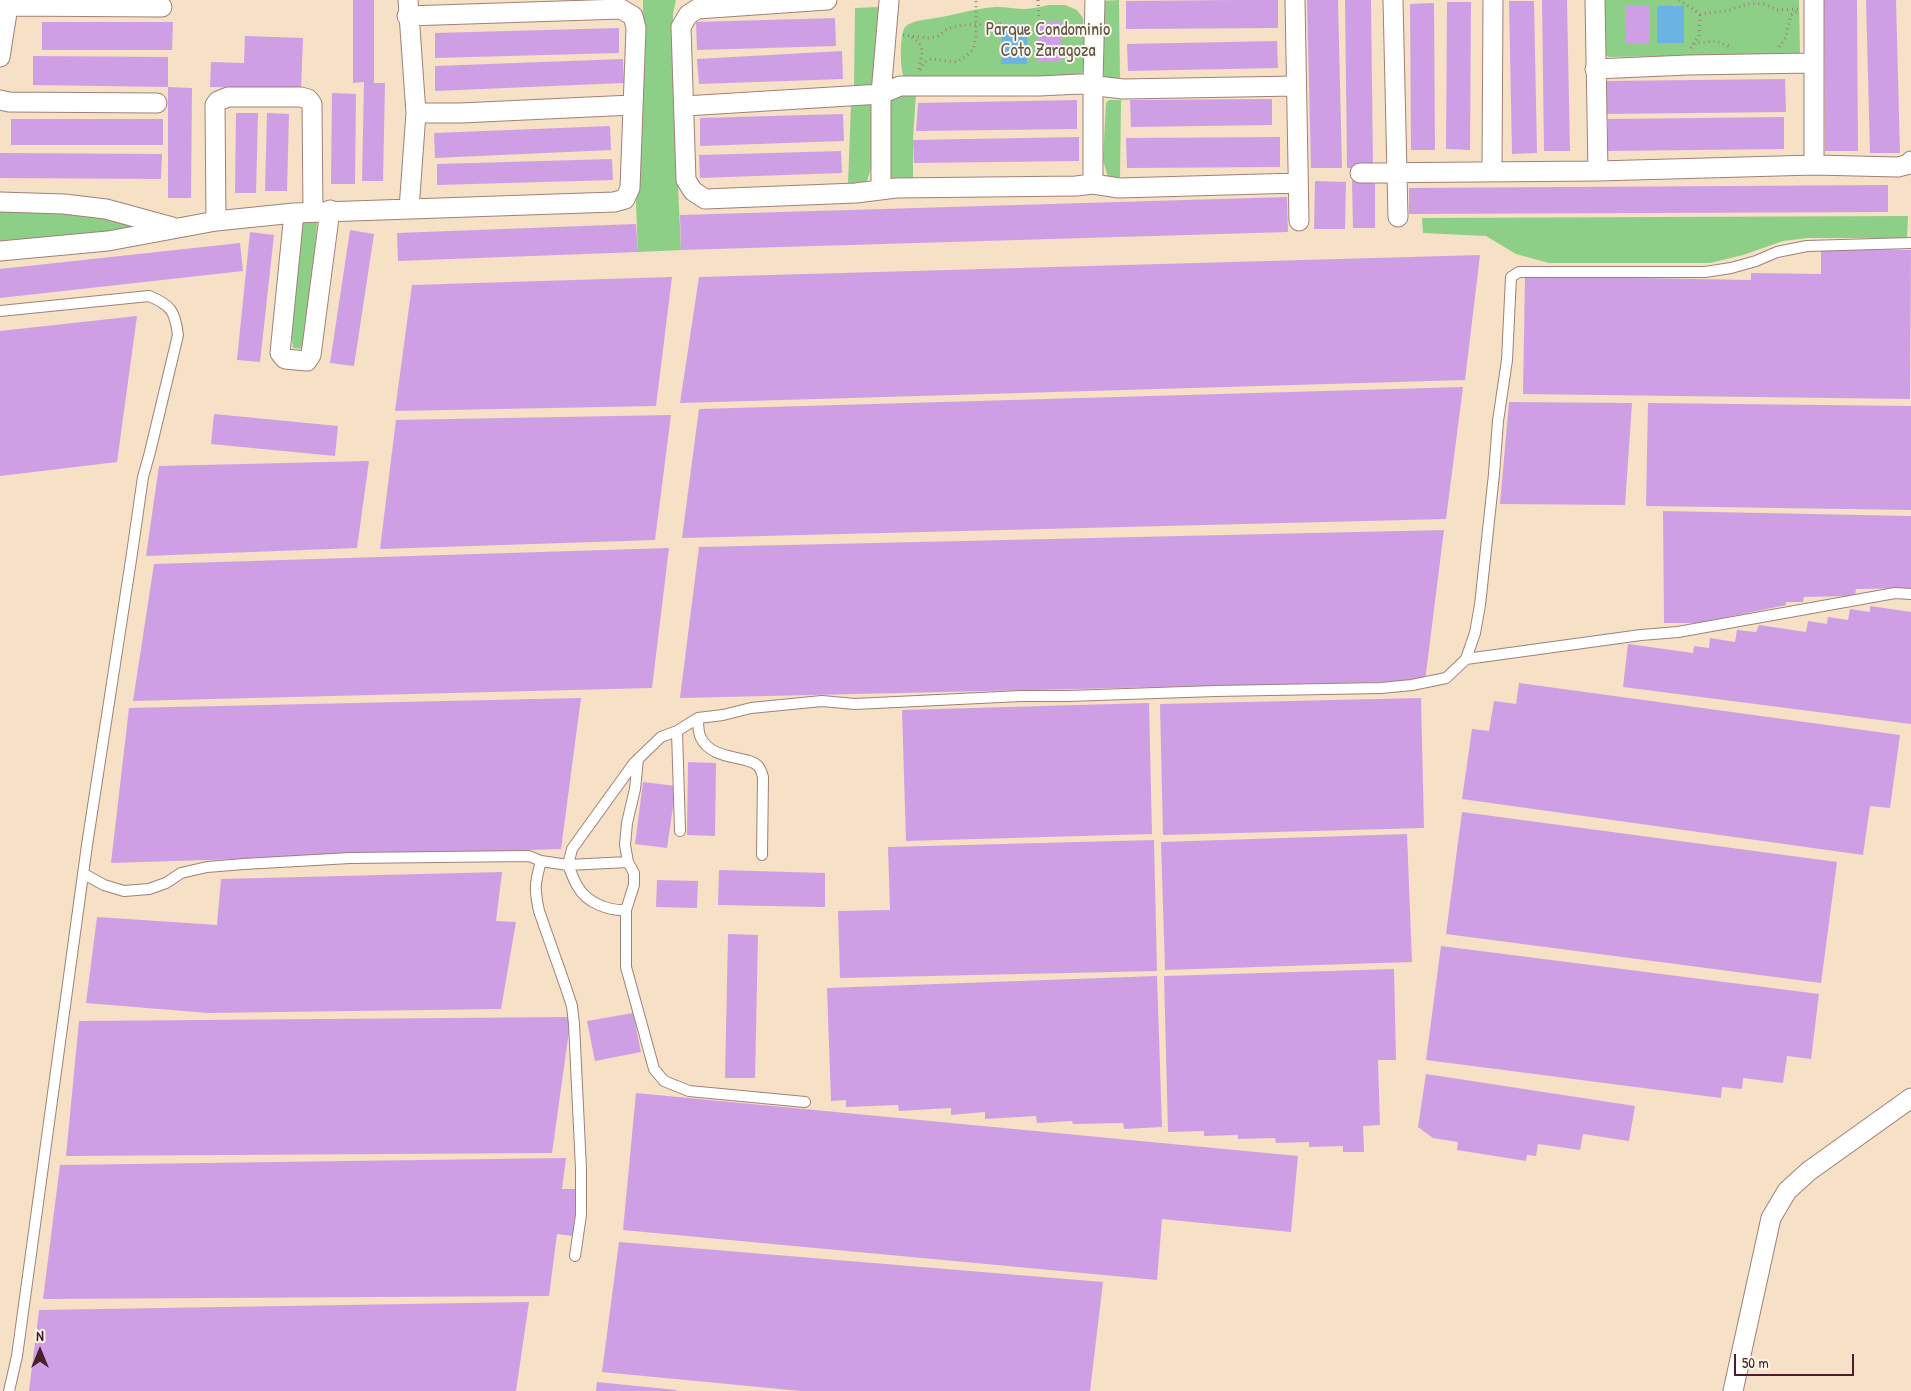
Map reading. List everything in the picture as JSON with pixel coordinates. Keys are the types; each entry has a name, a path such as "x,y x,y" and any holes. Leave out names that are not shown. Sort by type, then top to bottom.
{"street":[{"path":"827,0 697,9 688,15 681,27 686,180 693,192 705,199 856,193 881,189 1076,186 1093,184 1119,188 1298,184"},
{"path":"881,189 881,94 887,32 885,0"},
{"path":"1093,184 1095,0"},
{"path":"1294,0 1299,221"},
{"path":"1393,0 1398,217"},
{"path":"1492,172 1493,0"},
{"path":"1595,0 1598,171"},
{"path":"1814,0 1814,165"},
{"path":"0,57 9,3 162,7"},
{"path":"0,251 108,241 216,221 313,211 409,209 614,202 625,199 630,188 636,28 633,16 621,9 408,8 416,114 409,209"},
{"path":"1595,69 1813,63"},
{"path":"685,106 881,94 900,86 1093,84 1123,89 1296,86"},
{"path":"216,221 215,105 218,101 228,97 301,97 308,99 312,104 313,211 311,355 307,361 285,359 280,353 313,211"},
{"path":"0,100 9,102 157,103"},
{"path":"416,114 632,105"},
{"path":"1360,173 1598,171 1814,165 1898,167 1910,164 1911,161"},
{"path":"0,202 64,204 106,209 178,229"},
{"path":"1733,1391 1771,1218 1787,1191 1810,1171 1911,1098"}],"lane":[{"path":"626,910 615,911 586,897 578,888 568,865 572,849 638,759 661,737 678,731 698,718 778,705 822,702 855,704 1021,696 1381,688 1412,686 1446,678 1466,659 1475,633 1480,604 1506,360 1510,277 1519,272 1705,272 1732,268 1777,252 1807,246 1911,243"},
{"path":"0,312 149,296 167,303 176,318 178,335 142,477 84,874 17,1356 9,1391"},
{"path":"1466,659 1641,635 1678,632 1895,593 1911,594"},
{"path":"698,718 701,738 711,748 726,756 753,762 759,767 763,777 762,855"},
{"path":"678,731 680,831"},
{"path":"638,759 635,789 627,823 625,845 628,862 634,873 634,885 626,910 626,967 654,1069 664,1081 688,1090 805,1102"},
{"path":"84,874 104,885 124,890 148,889 166,883 181,873 207,867 253,863 350,858 530,856 541,861 568,865 628,862"},
{"path":"541,861 534,883 539,911 572,1006 574,1024 581,1169 581,1215 575,1256"}],"path":[{"path":"910,36 920,42 922,49 918,74 925,62 931,59 956,62 973,49 976,38 976,0"},
{"path":"1038,0 1038,16"},
{"path":"1679,0 1700,14 1726,12 1751,4 1764,4 1778,10 1801,8 1791,15 1786,37 1780,46 1775,49"},
{"path":"1700,14 1699,36 1690,47 1688,53 1695,43 1716,41 1732,47"},
{"path":"887,32 927,38 938,36 947,29 962,25 1002,24"}],"green space":[{"path":"643,0 676,0 673,14 674,100 681,250 638,252 636,204 642,103"},
{"path":"1119,0 1120,81 1107,80 1104,76 1103,66 1103,1"},
{"path":"1799,0 1800,54 1609,57 1605,55 1602,1"},
{"name":"Parque Condominio Coto Zaragoza","path":"1049,5 1065,5 1077,10 1083,18 1085,68 1080,76 904,78 901,43 904,30 909,24 920,20 973,10 1000,7 1026,9"},
{"path":"879,7 873,87 854,88 855,8"},
{"path":"916,93 913,179 897,180 886,170 890,100 895,94"},
{"path":"1109,100 1121,100 1120,177 1108,177 1103,160 1106,103"},
{"path":"851,104 873,105 874,145 869,175 866,183 860,186 848,183"},
{"path":"0,203 64,205 167,228 0,250"},
{"path":"1908,216 1907,238 1808,238 1783,241 1743,255 1710,263 1549,263 1516,254 1486,236 1423,233 1422,218"},
{"path":"301,221 317,222 308,338 305,349 293,348 291,333"}],"water":[{"path":"1657,6 1684,6 1684,43 1657,43"},
{"path":"1002,24 1027,24 1027,64 1001,64"}],"building":[{"path":"353,0 374,0 374,83 385,83 383,181 362,181 364,82 353,83"},
{"path":"1278,0 1278,28 1126,29 1126,1"},
{"path":"1307,0 1338,0 1342,168 1311,168"},
{"path":"1345,0 1371,0 1373,168 1347,168"},
{"path":"1542,0 1567,0 1570,151 1544,151"},
{"path":"1824,0 1857,0 1858,151 1825,151"},
{"path":"1866,0 1896,0 1900,153 1870,153"},
{"path":"1509,1 1534,1 1537,153 1512,154"},
{"path":"1447,2 1471,2 1470,150 1446,149"},
{"path":"1434,3 1435,150 1411,150 1410,4"},
{"path":"1625,6 1650,6 1650,44 1626,44"},
{"path":"835,18 836,46 697,50 696,22"},
{"path":"42,22 173,22 172,50 42,50"},
{"path":"1038,22 1061,22 1062,62 1038,62"},
{"path":"619,28 619,53 435,58 435,33"},
{"path":"245,36 303,38 301,89 210,87 211,62 244,63"},
{"path":"1277,41 1278,68 1128,71 1127,44"},
{"path":"842,51 843,79 699,84 697,59"},
{"path":"33,56 168,57 168,87 33,85"},
{"path":"623,59 624,83 435,91 435,66"},
{"path":"1785,79 1786,112 1607,114 1607,81"},
{"path":"168,87 192,88 191,198 168,198"},
{"path":"332,93 356,94 355,184 331,184"},
{"path":"1272,99 1272,125 1131,127 1130,100"},
{"path":"1077,100 1077,129 916,131 918,103"},
{"path":"236,113 258,113 256,193 235,193"},
{"path":"267,113 289,114 287,191 265,191"},
{"path":"843,114 844,141 700,146 700,118"},
{"path":"1784,117 1784,149 1608,151 1608,119"},
{"path":"11,119 163,119 163,145 11,145"},
{"path":"610,126 611,150 435,158 434,133"},
{"path":"1079,137 1079,161 914,163 913,140"},
{"path":"1280,137 1280,167 1127,168 1126,138"},
{"path":"841,151 842,173 700,178 699,155"},
{"path":"0,153 162,154 161,179 0,178"},
{"path":"612,159 613,180 437,185 437,164"},
{"path":"1315,181 1346,182 1345,229 1314,229"},
{"path":"1352,181 1375,181 1375,228 1353,228"},
{"path":"1888,185 1888,212 1409,214 1409,188"},
{"path":"1287,197 1288,232 681,250 680,215"},
{"path":"636,224 638,252 398,261 397,233"},
{"path":"350,230 374,234 354,366 330,363"},
{"path":"250,232 274,235 260,362 237,360"},
{"path":"240,243 243,271 0,298 0,269"},
{"path":"1821,249 1911,250 1910,399 1523,394 1525,276 1751,280 1751,273 1821,274"},
{"path":"1480,255 1465,380 680,403 699,277"},
{"path":"672,277 656,406 395,411 412,285"},
{"path":"137,316 117,462 0,476 0,331"},
{"path":"1463,387 1446,519 682,538 699,409"},
{"path":"1509,402 1632,403 1625,505 1500,504"},
{"path":"1648,403 1911,406 1911,510 1646,506"},
{"path":"214,414 338,426 335,456 211,444"},
{"path":"671,415 655,540 380,549 396,420"},
{"path":"369,461 357,548 146,556 159,466"},
{"path":"1663,511 1911,516 1911,588 1856,589 1855,596 1804,597 1803,602 1786,602 1786,605 1699,623 1664,623"},
{"path":"1444,530 1425,681 680,698 699,547"},
{"path":"669,548 652,688 133,701 154,564"},
{"path":"1870,606 1911,612 1911,724 1623,687 1628,644 1693,653 1694,646 1709,648 1710,638 1735,642 1737,630 1756,632 1759,625 1806,632 1808,621 1827,624 1828,617 1848,620 1850,609 1870,612"},
{"path":"1519,683 1900,735 1890,808 1870,806 1863,855 1462,799 1472,729 1489,731 1494,701 1516,704"},
{"path":"581,698 561,849 111,863 129,708"},
{"path":"1421,698 1424,828 1163,835 1160,704"},
{"path":"1149,703 1152,834 906,841 902,710"},
{"path":"688,762 716,763 715,836 687,835"},
{"path":"643,782 676,786 667,848 635,844"},
{"path":"1462,812 1837,862 1821,983 1446,934"},
{"path":"1407,834 1412,962 1165,970 1161,842"},
{"path":"1154,840 1157,971 840,978 838,911 890,910 888,847"},
{"path":"719,870 825,873 825,907 718,905"},
{"path":"502,872 496,921 516,922 501,1009 208,1013 86,1003 97,917 217,925 221,879"},
{"path":"657,880 698,881 697,908 656,907"},
{"path":"728,934 758,935 755,1078 725,1078"},
{"path":"1441,946 1819,994 1811,1059 1787,1056 1783,1083 1743,1078 1742,1089 1722,1087 1721,1098 1426,1060"},
{"path":"1394,969 1396,1060 1378,1060 1380,1125 1363,1126 1364,1152 1343,1152 1343,1146 1309,1147 1309,1142 1276,1143 1275,1138 1238,1139 1238,1135 1204,1136 1204,1131 1168,1132 1164,976"},
{"path":"1157,976 1162,1127 1124,1129 1123,1123 1073,1124 1072,1121 1037,1123 1036,1116 985,1119 985,1112 951,1115 951,1108 899,1111 898,1105 846,1107 846,1100 831,1101 827,988"},
{"path":"633,1013 641,1052 595,1061 587,1021"},
{"path":"571,1017 552,1153 66,1156 79,1021"},
{"path":"1426,1074 1635,1106 1629,1141 1583,1134 1580,1150 1538,1144 1536,1156 1527,1155 1526,1161 1457,1150 1458,1142 1433,1138 1418,1127"},
{"path":"636,1093 1298,1156 1291,1232 1162,1219 1157,1280 623,1230"},
{"path":"566,1158 562,1189 578,1189 573,1236 557,1234 549,1296 43,1299 60,1165"},
{"path":"619,1242 1103,1282 1090,1391 801,1391 602,1372"},
{"path":"529,1302 516,1391 29,1391 39,1310"},
{"path":"597,1382 676,1390 676,1391 596,1391"}]}
